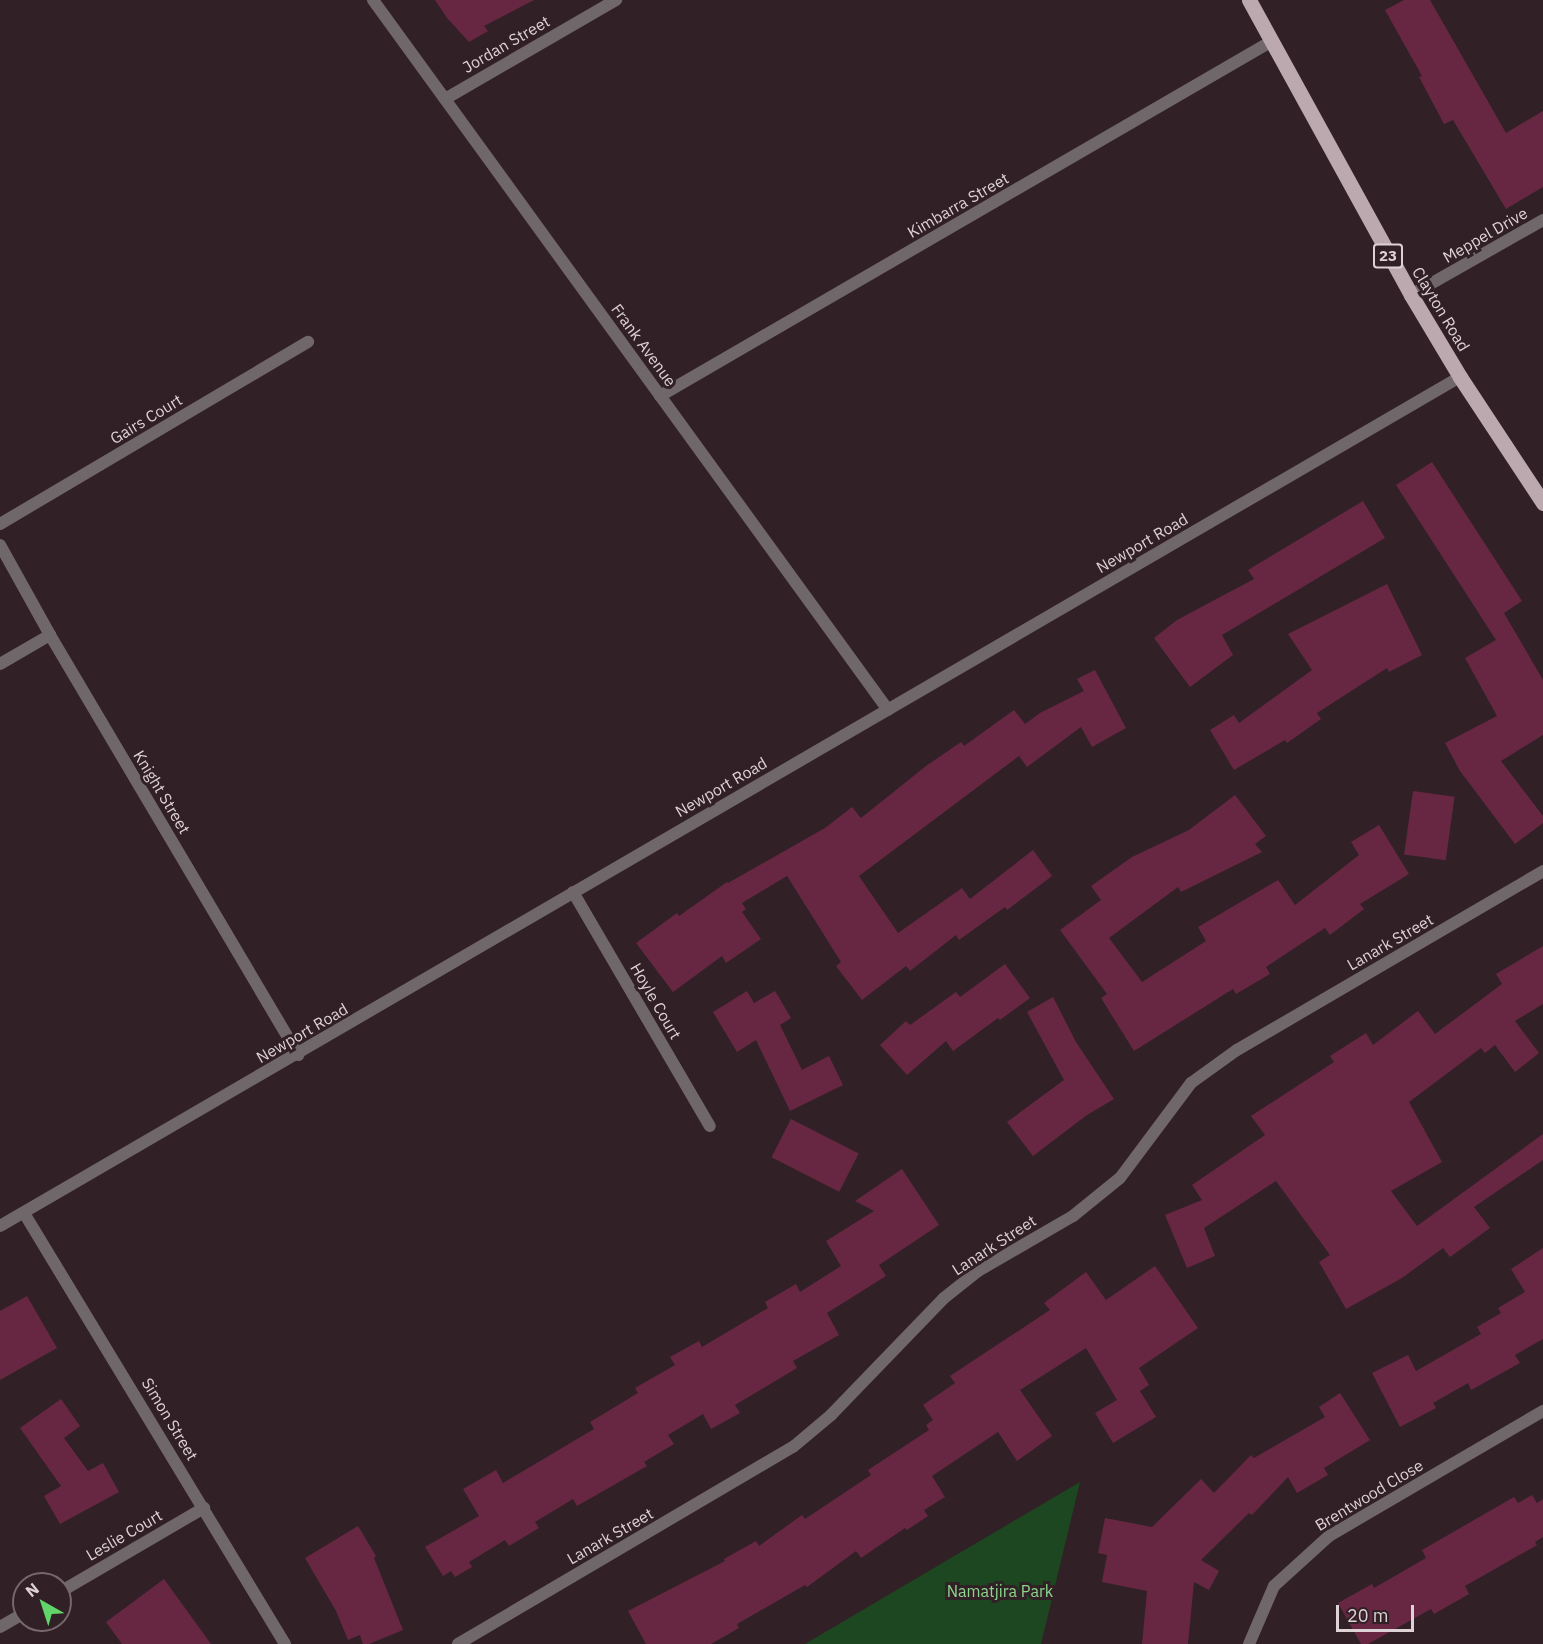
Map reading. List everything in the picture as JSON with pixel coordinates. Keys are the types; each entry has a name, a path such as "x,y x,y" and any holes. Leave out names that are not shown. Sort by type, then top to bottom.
{"main road":[{"name":"Clayton Road","path":"1249,0 1411,295 1460,377 1543,503"}],"street":[{"name":"Frank Avenue","path":"373,0 888,710"},
{"name":"Jordan Street","path":"445,99 616,0"},
{"name":"Kimbarra Street","path":"660,396 1272,41"},
{"name":"Meppel Drive","path":"1411,295 1543,220"},
{"name":"Gairs Court","path":"0,524 308,342"},
{"name":"Newport Road","path":"0,1226 1460,377"},
{"name":"Knight Street","path":"0,545 50,635 298,1054"},
{"path":"0,664 50,635"},
{"name":"Lanark Street","path":"458,1644 793,1448 831,1415 944,1298 978,1271 1073,1216 1120,1178 1191,1083 1237,1050 1543,871"},
{"name":"Hoyle Court","path":"573,892 710,1126"},
{"name":"Simon Street","path":"24,1213 285,1644"},
{"name":"Brentwood Close","path":"1249,1644 1274,1586 1329,1536 1543,1411"},
{"name":"Leslie Court","path":"72,1585 204,1508"}],"green space":[{"name":"Namatjira Park","path":"1080,1482 1041,1644 805,1644"}],"building":[{"path":"435,0 534,0 484,26 488,31 469,42 447,18"},
{"path":"1404,0 1430,0 1506,133 1543,111 1543,187 1506,209 1453,120 1444,124 1419,77 1422,76 1385,10"},
{"path":"1432,462 1522,601 1504,613 1543,680 1543,735 1501,761 1543,816 1543,823 1515,844 1460,771 1445,743 1497,716 1465,658 1496,640 1396,485"},
{"path":"1363,501 1385,538 1222,635 1233,655 1190,687 1154,638 1177,620 1254,579 1248,570"},
{"path":"1387,584 1422,655 1389,672 1387,668 1317,713 1321,719 1287,743 1285,740 1234,770 1210,730 1234,715 1239,723 1312,670 1288,634"},
{"path":"1095,670 1126,728 1092,747 1081,727 1027,767 1019,756 859,876 898,933 962,888 970,899 1033,850 1052,876 1007,910 1005,907 959,940 956,935 910,971 906,966 862,1000 836,966 841,962 787,876 742,903 746,909 742,912 761,939 726,963 722,956 673,992 636,943 677,913 679,916 727,882 825,828 852,807 861,818 926,766 961,742 964,746 1014,710 1025,724 1040,713 1084,691 1077,679"},
{"path":"1413,791 1455,797 1446,860 1404,854"},
{"path":"1235,795 1266,836 1255,844 1262,852 1181,892 1178,887 1109,938 1142,982 1206,941 1198,927 1278,880 1295,905 1359,855 1351,842 1379,825 1409,874 1360,904 1364,909 1330,935 1325,928 1266,967 1270,974 1236,994 1233,989 1134,1051 1101,998 1107,994 1060,930 1101,900 1091,886 1132,857 1189,830"},
{"path":"1543,946 1543,1004 1515,1021 1539,1053 1515,1072 1495,1045 1485,1053 1481,1048 1409,1102 1442,1162 1391,1191 1417,1226 1543,1134 1543,1160 1474,1207 1490,1228 1450,1257 1443,1248 1402,1278 1346,1309 1319,1262 1330,1255 1276,1181 1204,1228 1215,1256 1187,1268 1165,1215 1202,1200 1192,1185 1265,1135 1251,1116 1334,1062 1330,1056 1366,1033 1373,1045 1418,1011 1435,1034 1502,984 1496,974"},
{"path":"1005,964 1030,998 953,1051 946,1041 907,1075 880,1045 906,1021 910,1025 956,992 960,997"},
{"path":"747,991 754,1003 775,991 791,1018 780,1025 802,1070 829,1056 843,1085 790,1111 756,1040 737,1052 713,1012"},
{"path":"1053,997 1076,1042 1114,1099 1087,1115 1033,1156 1007,1122 1064,1080 1027,1012"},
{"path":"791,1119 859,1154 839,1192 771,1157"},
{"path":"902,1169 939,1225 879,1265 886,1276 827,1313 839,1335 793,1361 797,1368 735,1405 740,1413 711,1429 703,1414 668,1435 674,1444 644,1462 647,1466 577,1506 573,1499 535,1522 539,1528 509,1546 505,1540 469,1562 472,1567 455,1577 451,1571 443,1576 425,1547 479,1516 463,1489 496,1470 503,1483 594,1429 590,1422 638,1393 635,1388 675,1365 670,1357 699,1341 702,1347 768,1308 765,1302 796,1284 800,1292 841,1266 826,1241 874,1211 855,1201"},
{"path":"1543,1248 1543,1339 1515,1355 1520,1363 1471,1390 1468,1383 1433,1403 1436,1408 1400,1427 1372,1373 1408,1355 1416,1371 1481,1334 1477,1327 1501,1313 1498,1308 1525,1292 1511,1269"},
{"path":"1155,1266 1198,1328 1139,1368 1149,1385 1140,1391 1156,1417 1113,1443 1095,1413 1117,1400 1086,1348 1020,1390 1052,1436 1017,1461 998,1432 932,1476 945,1497 924,1510 928,1516 907,1530 905,1528 861,1558 856,1551 807,1587 805,1585 737,1624 739,1628 711,1644 646,1644 628,1611 725,1561 724,1559 756,1541 759,1546 802,1515 805,1519 871,1475 868,1470 929,1430 926,1425 933,1420 923,1405 955,1383 950,1376 1050,1310 1044,1303 1086,1272 1106,1300"},
{"path":"27,1296 57,1348 0,1380 0,1311"},
{"path":"1340,1393 1370,1440 1324,1468 1328,1475 1297,1493 1288,1477 1252,1515 1249,1513 1201,1560 1219,1571 1209,1590 1194,1582 1188,1644 1142,1644 1147,1591 1102,1582 1107,1555 1098,1553 1105,1518 1152,1527 1201,1479 1214,1493 1251,1455 1254,1458 1325,1417 1319,1407"},
{"path":"61,1399 80,1426 64,1438 88,1471 103,1463 119,1492 60,1524 44,1496 61,1486 20,1428"},
{"path":"1532,1495 1537,1503 1543,1499 1543,1537 1535,1542 1537,1545 1465,1586 1469,1594 1434,1614 1431,1609 1368,1644 1361,1644 1338,1603 1372,1584 1374,1588 1426,1558 1422,1550 1514,1497 1518,1503"},
{"path":"358,1526 376,1556 374,1558 403,1630 369,1644 363,1644 360,1635 348,1640 336,1611 305,1558"},
{"path":"164,1579 211,1644 122,1644 106,1622"}]}
